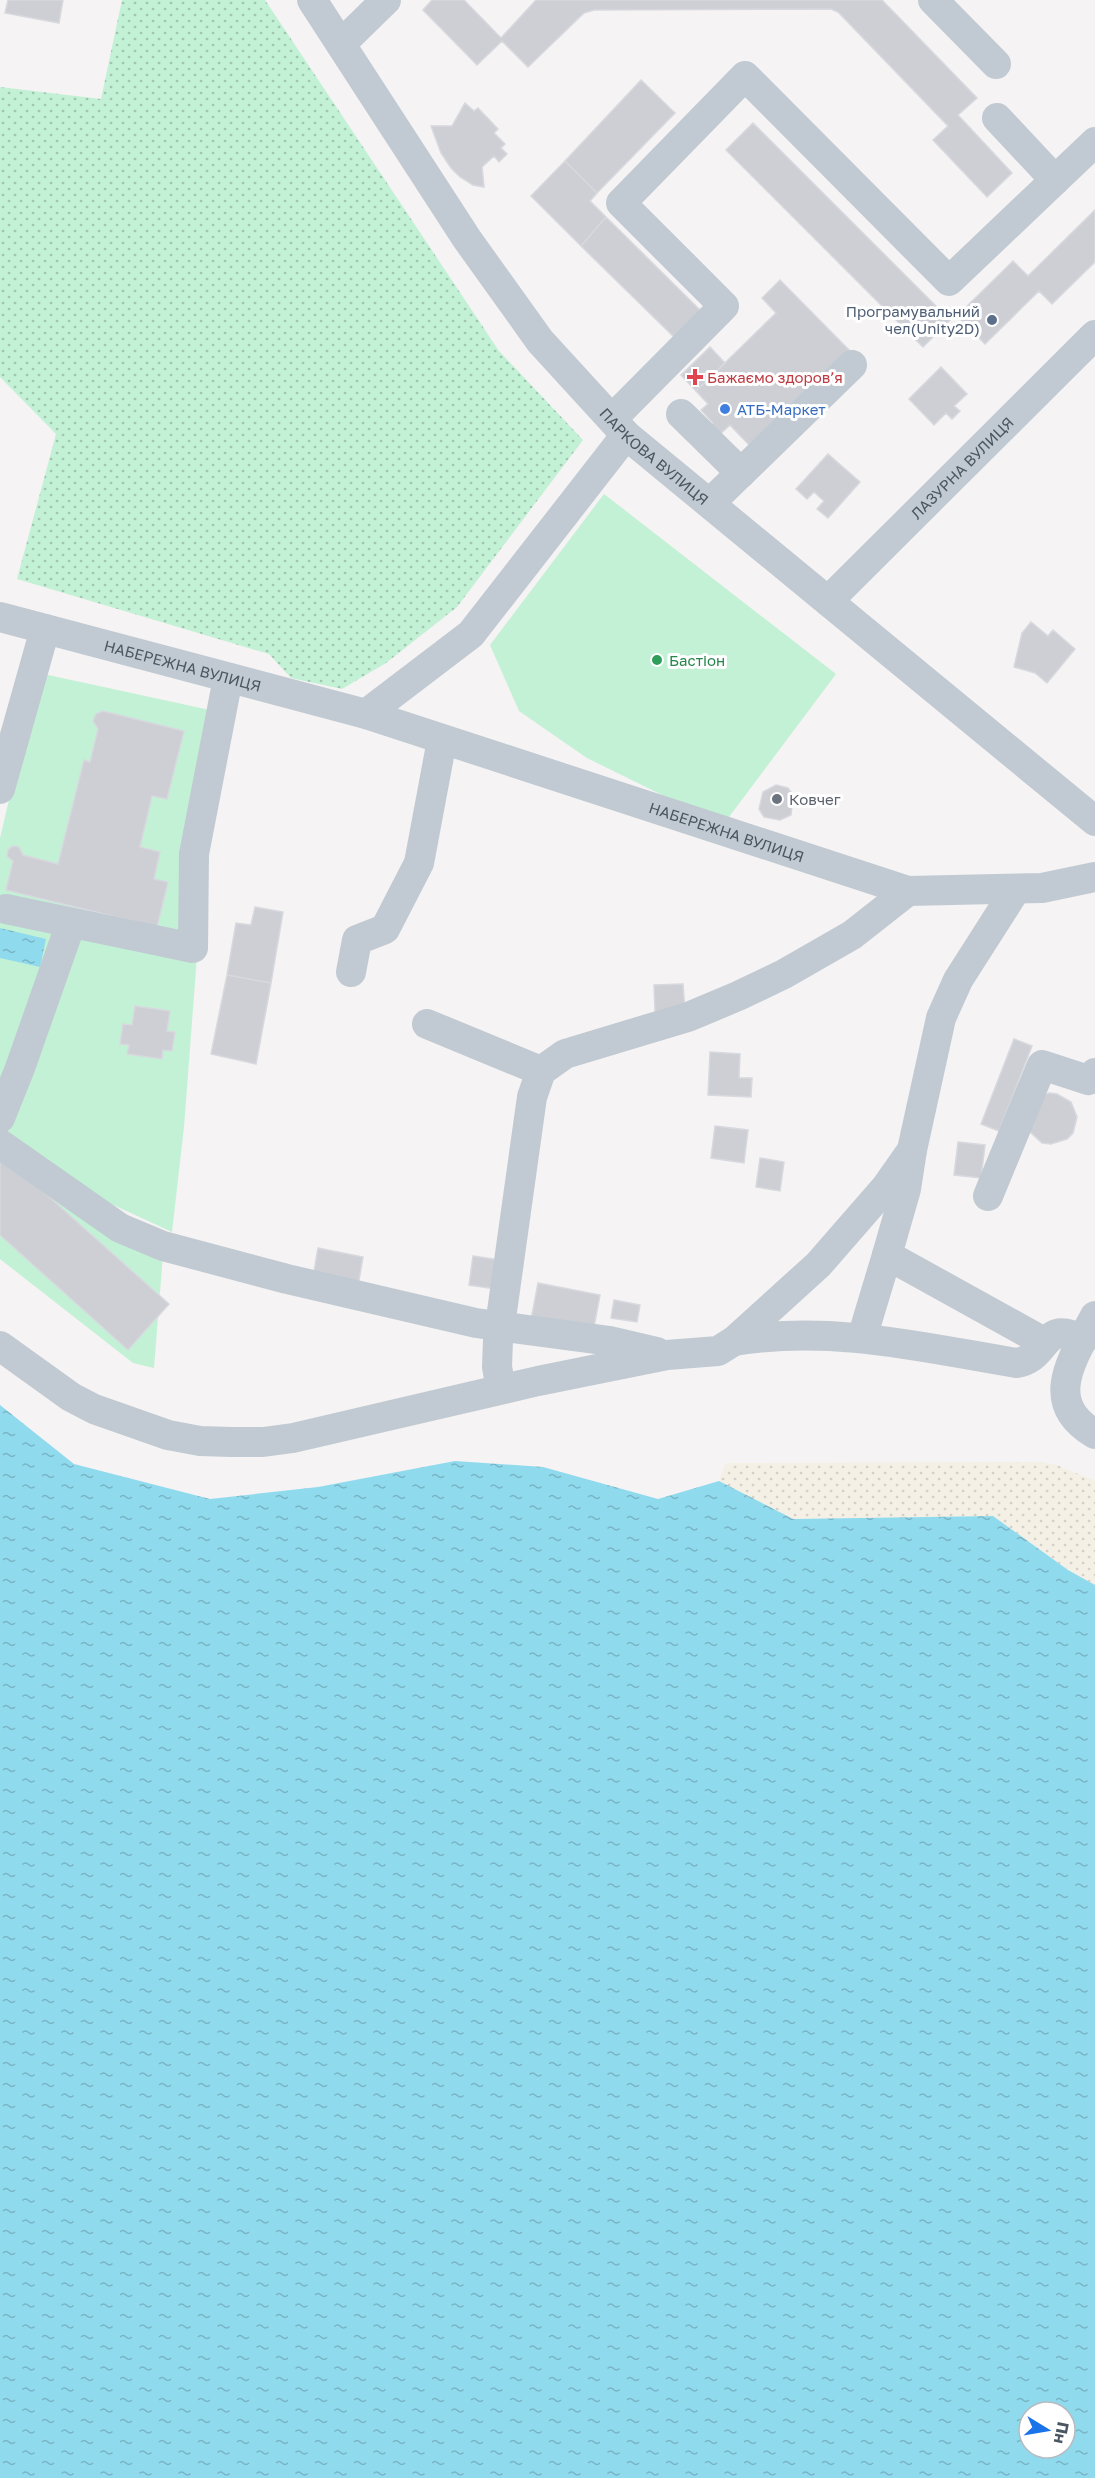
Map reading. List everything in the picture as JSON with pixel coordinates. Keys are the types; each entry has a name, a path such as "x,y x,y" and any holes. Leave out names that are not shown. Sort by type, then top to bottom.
{"street":[{"name":"ПАРКОВА ВУЛИЦЯ","path":"312,0 467,239 540,341 619,427 1095,820"},
{"path":"341,44 386,0"},
{"path":"933,0 996,64"},
{"path":"366,714 471,634 619,427 724,306 621,203 745,76 950,281 1095,142"},
{"path":"997,118 1055,180"},
{"name":"ЛАЗУРНА ВУЛИЦЯ","path":"828,601 1095,335"},
{"path":"710,503 852,365"},
{"path":"681,414 741,473"},
{"name":"НАБЕРЕЖНА ВУЛИЦЯ","path":"0,617 366,714 908,891 1042,888 1095,877"},
{"path":"0,789 45,629"},
{"path":"6,909 193,948 194,854 228,678"},
{"path":"351,972 357,940 386,929 419,863 442,740"},
{"path":"862,1338 906,1189 912,1150 941,1018 958,980 1016,889"},
{"path":"501,1389 497,1367 500,1327 532,1097 541,1071 565,1054 688,1017 775,978 852,935 908,891"},
{"path":"0,1118 71,922"},
{"path":"427,1024 541,1071"},
{"path":"988,1196 1042,1065 1088,1080 1095,1073"},
{"path":"0,1144 120,1228 163,1246 287,1279 500,1327 610,1341 667,1355"},
{"path":"0,1346 71,1397 94,1409 168,1435 200,1441 263,1442 293,1438 501,1389 667,1355 718,1351 735,1341 818,1265 886,1187 912,1150"},
{"path":"887,1255 1044,1342"},
{"path":"735,1341 780,1335 862,1338 1016,1363 1025,1362 1032,1357 1047,1337 1060,1332 1072,1334 1089,1328"},
{"path":"1089,1328 1064,1384 1065,1402 1073,1418 1095,1434"}],"green space":[{"path":"122,0 265,0 499,351 583,440 457,607 386,663 342,689 291,678 269,654 17,579 56,434 0,377 0,87 101,99"},
{"name":"Бастіон","path":"604,494 836,674 723,825 587,758 519,711 490,645"},
{"path":"39,673 233,715 203,877 184,1127 172,1232 94,1196 0,1131 0,838"},
{"path":"0,1150 163,1254 154,1368 133,1363 0,1259"}],"sand":[{"path":"1040,1462 1057,1465 1095,1481 1095,1585 1068,1570 993,1516 792,1519 719,1481 726,1463"}],"water":[{"path":"0,928 46,939 40,967 0,958"},
{"path":"0,1405 74,1464 210,1499 318,1487 455,1461 543,1467 658,1499 719,1481 793,1519 993,1516 1068,1570 1095,1585 1095,2478 0,2478"}],"building":[{"path":"8,0 63,0 59,23 5,13"},
{"path":"432,0 464,0 501,38 536,0 882,0 977,98 958,115 1012,173 987,197 933,140 948,126 838,12 831,9 594,10 584,13 528,67 502,41 477,65 423,10"},
{"path":"641,80 675,113 597,193 565,161"},
{"path":"465,103 474,111 478,108 498,129 494,133 505,144 501,148 507,154 499,162 494,156 482,167 484,187 473,185 451,168 441,153 431,126 452,126"},
{"path":"753,123 950,320 923,347 726,150"},
{"path":"565,161 597,193 590,201 606,217 581,246 531,196"},
{"path":"1095,210 1095,262 1052,304 1039,291 985,344 957,316 1013,261 1028,276"},
{"path":"606,217 701,311 675,338 581,246"},
{"path":"780,280 850,351 751,447 730,425 718,436 710,427 713,423 701,410 708,404 696,391 776,313 762,298"},
{"path":"710,347 725,363 696,391 681,375"},
{"path":"941,367 967,394 954,406 960,411 952,419 946,413 934,425 909,399"},
{"path":"828,454 860,482 828,518 817,509 824,501 814,492 807,499 796,489"},
{"path":"1031,622 1048,636 1053,630 1075,649 1047,683 1035,673 1014,667 1022,633"},
{"path":"103,711 184,731 167,799 152,796 140,847 160,852 154,879 168,882 157,927 6,890 13,861 7,856 8,850 13,846 19,847 23,855 58,864 84,760 90,762 98,729 93,721 96,714"},
{"name":"Ковчег","path":"776,785 788,788 793,795 791,815 780,820 764,817 759,809 763,792"},
{"path":"255,907 283,912 271,983 227,975 236,923 251,925"},
{"path":"227,975 271,983 256,1064 211,1054"},
{"path":"683,984 685,1011 655,1012 654,985"},
{"path":"135,1006 170,1011 167,1031 175,1032 172,1051 163,1050 162,1059 127,1054 129,1045 120,1044 123,1024 132,1025"},
{"path":"1014,1039 1032,1046 999,1131 981,1124"},
{"path":"710,1052 740,1054 739,1078 752,1078 751,1097 708,1095"},
{"path":"1049,1093 1057,1094 1071,1102 1077,1117 1073,1133 1067,1139 1051,1144 1042,1143 1029,1131 1041,1096"},
{"path":"715,1126 748,1130 744,1163 711,1158"},
{"path":"958,1142 985,1145 981,1178 954,1175"},
{"path":"0,1153 169,1304 128,1350 0,1235"},
{"path":"760,1158 784,1162 780,1191 756,1187"},
{"path":"318,1248 363,1257 358,1286 313,1277"},
{"path":"473,1256 506,1261 502,1290 469,1285"},
{"path":"538,1283 600,1295 593,1332 531,1320"},
{"path":"614,1300 640,1305 637,1322 611,1318"}],"place":[{"name":"Програмувальний чел(Unity2D)","path":"992,320"},
{"name":"Бажаємо здоровʼя","path":"695,377"},
{"name":"АТБ-Маркет","path":"725,409"},
{"name":"Бастіон","path":"657,660"},
{"name":"Ковчег","path":"777,799"}]}
